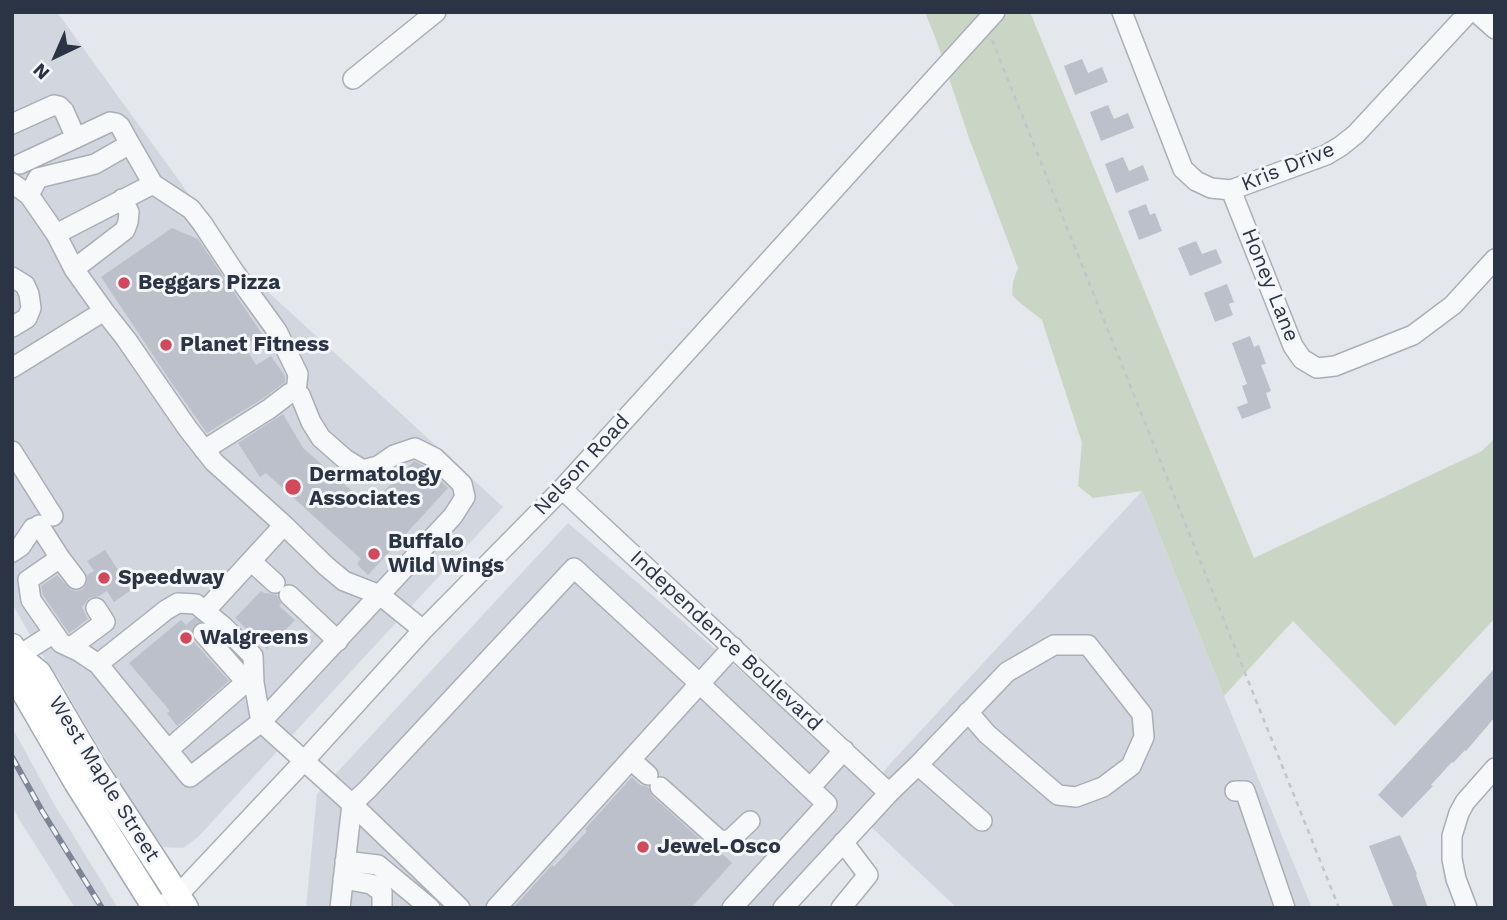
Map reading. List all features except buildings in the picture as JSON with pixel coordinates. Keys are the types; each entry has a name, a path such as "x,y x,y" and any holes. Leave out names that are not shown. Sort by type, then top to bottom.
{"main road":[{"name":"West Maple Street","path":"15,651 18,682 76,782 169,905"}],"street":[{"name":"Nelson Road","path":"169,905 423,630 562,489 995,12"},
{"name":"Kris Drive","path":"1122,12 1183,169 1195,181 1211,188 1231,190 1326,155 1342,146 1469,12"},
{"path":"1476,12 1495,29"},
{"path":"354,79 423,16"},
{"path":"12,124 54,105 60,106 76,138"},
{"path":"296,392 298,374 277,331 191,209 153,184 120,126 110,122 16,160 34,187 74,269 214,462 344,581 380,595 423,630"},
{"path":"12,183 34,187 95,164 130,144"},
{"path":"56,234 153,184"},
{"name":"Honey Lane","path":"1231,190 1293,345 1302,359 1317,368 1335,366 1413,335 1453,305 1495,260"},
{"path":"74,269 125,230 129,212 122,199"},
{"path":"12,277 25,285 31,308 27,318 12,327"},
{"path":"12,368 104,312"},
{"path":"204,450 290,393 296,392"},
{"path":"60,558 27,580 31,600 61,643 99,664 190,777 261,722 453,516 466,497 462,484 435,458 415,448 394,455 378,466 363,470 345,459 321,438 296,392"},
{"path":"12,451 20,483 46,520 60,558 76,579"},
{"name":"Independence Boulevard","path":"562,489 889,793"},
{"path":"207,626 251,561 284,526"},
{"path":"12,531 33,528 21,546 12,552"},
{"path":"251,561 338,640"},
{"path":"340,908 352,804 574,568 827,804 732,908"},
{"path":"99,664 166,610 178,603 196,604 207,626 253,656 250,682 261,722 352,804 460,908"},
{"path":"71,648 105,622 96,608"},
{"path":"15,651 54,633"},
{"path":"783,908 889,793 1007,672 1054,645 1088,645 1142,714 1144,737 1131,766 1103,787 1076,797 1058,795 987,734 968,712"},
{"path":"496,908 733,647"},
{"path":"168,750 250,682"},
{"path":"810,788 844,750"},
{"path":"631,760 718,839 725,841 732,838 750,821"},
{"path":"918,765 982,821"},
{"path":"1467,908 1456,879 1451,836 1465,802 1495,768"},
{"path":"1235,791 1245,790 1285,908"},
{"path":"841,908 868,875 843,842"},
{"path":"344,870 378,864 430,908"},
{"path":"344,870 382,892 382,908"}],"path":[{"path":"993,42 1339,908"}],"shaded area":[{"path":"12,12 57,12 243,269 503,507 198,837 183,848 163,847 140,815 12,603"},
{"path":"1142,491 1312,908 957,908 868,824 775,908 306,908 317,794 568,523 873,785"},
{"path":"12,727 54,804 118,908 75,908 19,819 12,806"}],"green space":[{"path":"925,12 1030,12 1254,558 1482,451 1495,438 1495,618 1395,726 1293,621 1224,696 1142,491 1093,498 1078,486 1082,443 1042,320 1012,295 1018,268"}],"tunnel":[{"path":"192,620 203,633"}],"railway":[{"path":"12,757 102,908"}],"place":[{"name":"Beggars Pizza","path":"124,283"},
{"name":"Planet Fitness","path":"166,345"},
{"name":"Dermatology Associates","path":"293,487"},
{"name":"Buffalo Wild Wings","path":"374,554"},
{"name":"Speedway","path":"104,578"},
{"name":"Walgreens","path":"186,638"},
{"name":"Jewel-Osco","path":"643,847"}]}
